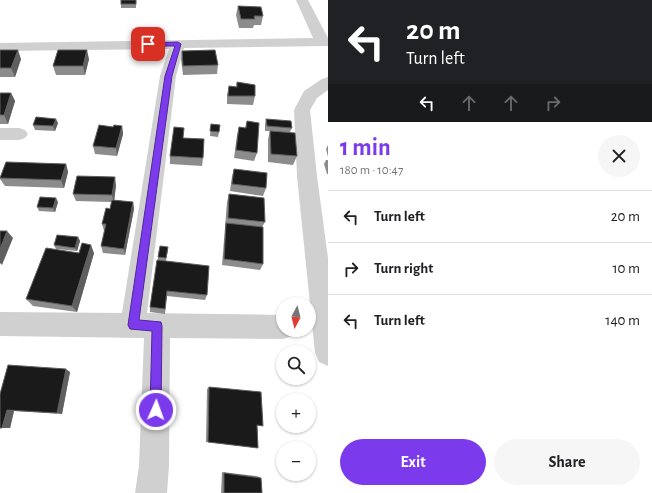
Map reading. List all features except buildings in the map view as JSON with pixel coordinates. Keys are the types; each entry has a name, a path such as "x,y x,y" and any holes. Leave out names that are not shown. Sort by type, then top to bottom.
{"street":[{"path":"0,47 325,42 302,0"},
{"path":"150,493 154,466 145,326 168,76 178,44"},
{"path":"328,82 310,95 302,110 317,328 328,353"},
{"path":"0,134 18,134"},
{"path":"0,324 276,327"}],"route":[{"path":"148,44 178,44 168,76 133,325 157,326 156,410"}]}
